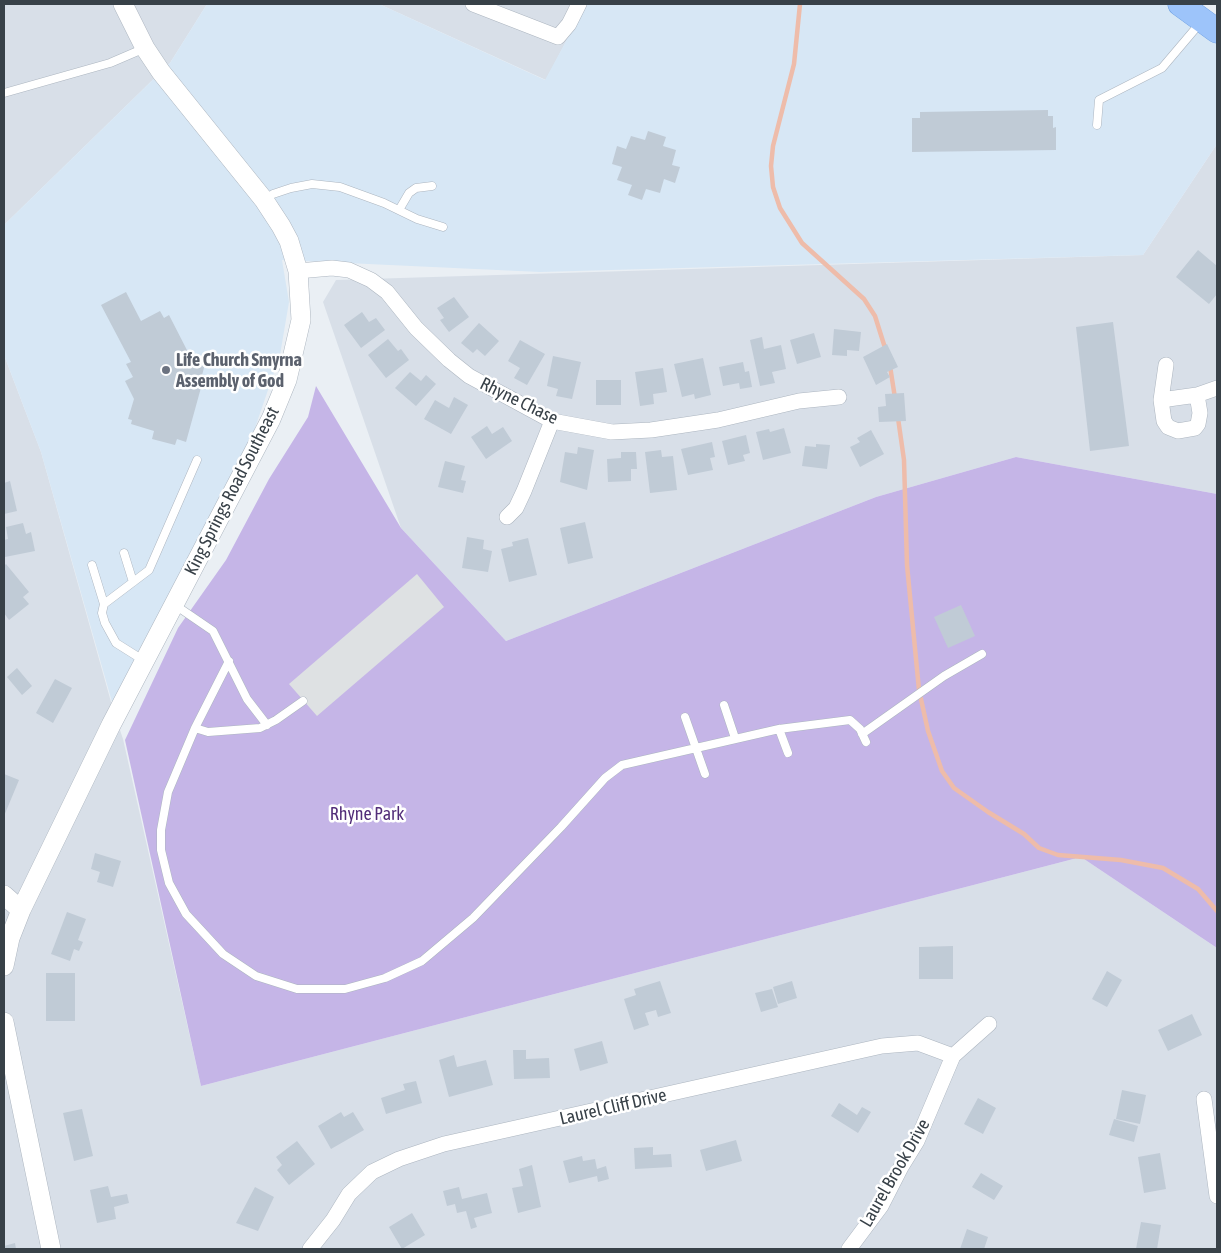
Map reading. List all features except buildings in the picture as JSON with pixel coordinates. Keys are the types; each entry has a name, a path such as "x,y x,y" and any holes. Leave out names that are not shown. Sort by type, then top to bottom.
{"main road":[{"path":"1180,4 1210,26"}],"street":[{"name":"King Springs Road Southeast","path":"4,966 10,938 21,910 143,660 252,458 287,380 301,320 301,287 289,241 264,200 179,95 145,48 123,4"},
{"path":"474,4 558,37 569,24 579,4"},
{"name":"Rhyne Chase","path":"298,271 332,268 349,270 371,280 387,292 416,328 469,376 552,421 612,432 651,430 718,420 799,401 839,397"},
{"path":"1166,365 1161,400 1164,421 1168,427 1178,431 1189,431 1198,424 1200,413 1197,395"},
{"path":"1161,400 1197,395 1217,388"},
{"path":"507,517 516,508 524,491 552,421"},
{"path":"4,895 21,910"},
{"path":"4,1022 51,1249"},
{"name":"Laurel Brook Drive","path":"849,1249 881,1206 917,1141 953,1056 990,1024"},
{"name":"Laurel Cliff Drive","path":"310,1249 333,1220 349,1194 372,1172 399,1159 444,1144 882,1046 918,1043 953,1056"},
{"path":"1204,1099 1217,1196"}],"lane":[{"path":"1097,124 1100,100 1162,68 1210,26"},
{"path":"4,93 101,66 145,48"},
{"path":"264,200 273,194 312,184 340,187 417,219 443,227"},
{"path":"399,210 410,193 416,188 432,186"},
{"path":"104,604 150,570 197,460"},
{"path":"124,553 133,582"},
{"path":"92,565 104,604 102,613 116,643 143,660"},
{"path":"173,604 213,631 247,699 267,725"},
{"path":"229,661 195,728 168,792 163,811 161,850 168,883 186,914 222,954 256,976 297,990 345,989 385,978 422,962 473,918 561,827 604,778 622,766 779,729 850,720 864,738 951,671 982,654"},
{"path":"195,728 208,732 252,730 267,725 303,701"},
{"path":"724,705 736,738"},
{"path":"685,717 706,774"},
{"path":"779,729 788,754"}],"shaded area":[{"path":"4,4 207,4 170,63 4,225"},
{"path":"207,4 379,4 545,80 586,4 1167,4 1217,42 1217,144 1143,255 540,272 282,260 289,302 280,355 245,457 114,709 41,452 4,355 4,225 170,63"},
{"path":"379,4 586,4 546,80"},
{"path":"1217,144 1217,494 1016,457 876,497 506,641 401,528 323,302 336,280 1143,255"},
{"path":"4,355 41,452 123,739 201,1086 1081,857 1217,948 1217,1249 4,1249"},
{"path":"417,574 444,607 317,716 289,684"}],"green space":[{"name":"Rhyne Park","path":"316,386 401,528 506,641 876,497 1016,457 1217,494 1217,948 1081,857 201,1086 125,740 178,628 226,560 269,479 308,417"}],"waterway":[{"path":"800,4 794,64 773,146 771,166 773,187 780,208 802,243 864,299 875,316 886,351"},
{"path":"890,366 895,398"},
{"path":"898,418 904,460 907,565 919,690 928,731 942,771 954,788 1024,834 1039,848 1058,855 1121,860 1163,868 1198,889 1217,911"}],"place":[{"name":"Life Church Smyrna Assembly of God","path":"166,370"}]}
